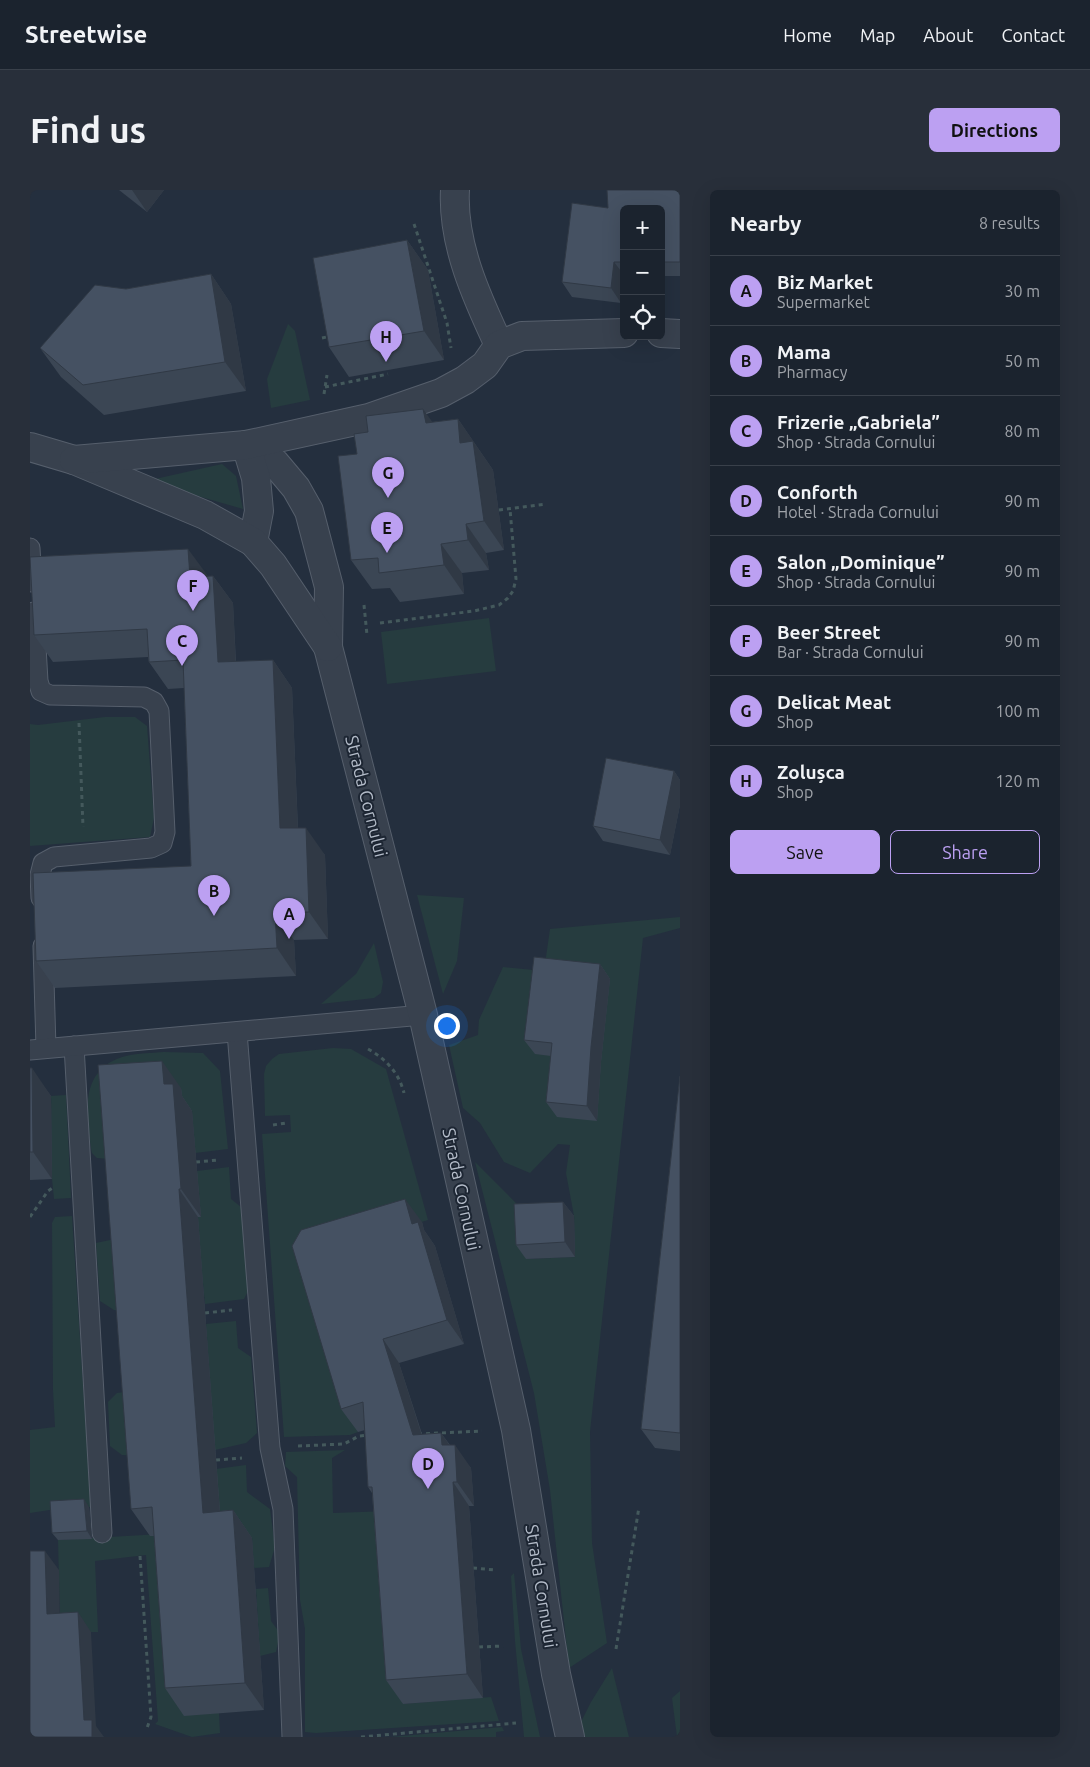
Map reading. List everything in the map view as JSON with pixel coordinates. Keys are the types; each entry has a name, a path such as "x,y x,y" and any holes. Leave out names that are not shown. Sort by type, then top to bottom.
{"street":[{"path":"455,190 454,199 459,239 478,300 499,345"},
{"path":"74,460 246,444 369,418 441,392 465,380 485,365 499,345 522,336 620,333"},
{"path":"665,333 680,334"},
{"path":"246,444 256,478 259,511 253,542"},
{"path":"246,444 275,463 296,488 309,511 329,587 328,647"},
{"path":"30,447 74,460 205,514 253,542 273,565 328,647"},
{"name":"Strada Cornului","path":"328,647 423,1015 516,1430 556,1674 570,1737"}],"lane":[{"path":"30,548 40,686 42,691 50,695 144,697 154,702 159,711 165,816 165,832 162,843 151,848 54,857 43,863 40,875 42,912"},
{"path":"42,931 38,1049 423,1015"},
{"path":"237,1032 270,1448 283,1509 292,1737"},
{"path":"74,1046 102,1533"}],"path":[{"path":"414,224 447,323 453,356"},
{"path":"322,338 335,335"},
{"path":"325,387 392,374"},
{"path":"499,510 546,504"},
{"path":"380,623 474,611 499,605 508,598 513,592 516,579 510,509"},
{"path":"363,597 367,635"},
{"path":"78,695 84,855"},
{"path":"362,1047 386,1061 401,1080"},
{"path":"400,1072 406,1099"},
{"path":"409,1434 516,1430"},
{"path":"270,1448 344,1444 359,1436 369,1436"},
{"path":"616,1649 639,1507"},
{"path":"140,1556 151,1717 147,1728"},
{"path":"473,1568 495,1570"},
{"path":"479,1646 503,1646"},
{"path":"361,1737 516,1723"}],"green space":[{"path":"288,324 295,331 310,400 271,408 267,379"},
{"path":"222,464 236,476 243,509 163,486 155,479"},
{"path":"489,618 496,671 387,684 381,632"},
{"path":"105,717 135,717 147,726 154,818 150,837 30,846 30,724 38,725"},
{"path":"417,895 464,898 457,961 443,994"},
{"path":"680,917 680,928 643,938 590,1432 592,1543 607,1643 569,1668 550,1490 534,1393 475,1162 517,1204 526,1259 575,1257 574,1216 566,1173 570,1145 558,1144 530,1173 504,1162 480,1123 463,1108 449,1045 478,1035 479,1020 503,967 544,971 550,929"},
{"path":"374,943 383,982 381,993 374,998 321,1004 356,974"},
{"path":"333,1048 351,1049 386,1069 428,1220 317,1254 358,1432 350,1435 284,1437 262,1134 291,1132 290,1115 265,1116 264,1074 266,1066 279,1054"},
{"path":"164,1052 203,1053 220,1071 228,1149 195,1153 192,1111 122,1160 97,1158 92,1153 88,1124 89,1095 92,1082 99,1071 110,1062 126,1056"},
{"path":"66,1095 71,1198 54,1199 51,1096"},
{"path":"229,1167 231,1199 241,1207 248,1291 244,1299 205,1304 201,1262 191,1217 197,1171"},
{"path":"72,1216 91,1507 30,1513 30,1430 55,1427 52,1223 55,1217"},
{"path":"110,1240 128,1240 134,1312 114,1310 100,1301 96,1243"},
{"path":"236,1321 238,1348 251,1357 257,1433 246,1443 215,1450 206,1324"},
{"path":"139,1390 145,1456 122,1455 110,1446 108,1402 117,1393"},
{"path":"345,1450 332,1458 333,1513 389,1511 403,1704 491,1697 499,1721 316,1733 305,1732 305,1629 300,1600 297,1477 285,1466 286,1452"},
{"path":"246,1465 247,1492 270,1509 275,1547 269,1567 254,1568 252,1538 219,1713 220,1733 192,1737 155,1724 158,1721 146,1555 95,1561 98,1632 91,1632 60,1621 58,1540 212,1531 216,1469"},
{"path":"514,1573 521,1649 540,1737 524,1737 511,1576"},
{"path":"268,1588 271,1621 280,1633 276,1652 260,1656 256,1589"},
{"path":"612,1668 629,1737 585,1737 581,1722"},
{"path":"680,1691 680,1737 677,1737 672,1698"},
{"path":"502,1727 504,1731 496,1732 496,1737 390,1737"}],"building":[{"path":"607,190 680,190 680,262 665,262 665,205 620,205 620,262 614,262 611,288 562,282 572,203 608,208"},
{"path":"407,240 424,331 329,347 313,258"},
{"path":"211,274 225,362 83,385 40,348 95,285 126,289"},
{"path":"423,409 426,423 458,419 460,443 473,441 484,521 466,524 468,540 441,544 444,565 379,573 378,558 351,560 338,456 357,454 354,434 368,432 366,416"},
{"path":"188,549 190,577 213,576 218,662 273,660 280,828 306,828 309,912 275,913 277,948 36,961 33,873 191,866 183,660 149,662 147,629 34,635 30,557"},
{"path":"606,758 674,771 660,840 593,826"},
{"path":"534,957 600,964 587,1106 546,1102 552,1043 524,1040"},
{"path":"162,1061 164,1084 173,1084 203,1513 233,1510 245,1683 165,1688 152,1507 131,1509 98,1065"},
{"path":"30,1068 32,1068 33,1152 30,1152"},
{"path":"680,1076 680,1433 641,1429"},
{"path":"405,1199 412,1224 418,1222 447,1320 383,1339 413,1435 441,1433 442,1445 455,1445 457,1482 453,1482 467,1674 386,1680 372,1487 368,1487 363,1402 341,1409 292,1246 301,1230"},
{"path":"563,1202 565,1242 516,1245 514,1204"},
{"path":"84,1499 87,1531 52,1533 50,1501"},
{"path":"30,1551 45,1551 47,1614 78,1612 84,1720 92,1720 92,1737 30,1737"}],"place":[{"name":"Zolușca","path":"386,362"},
{"name":"Delicat Meat","path":"388,498"},
{"name":"Salon „Dominique”","path":"387,553"},
{"name":"Beer Street","path":"193,611"},
{"name":"Frizerie „Gabriela”","path":"182,666"},
{"name":"Mama","path":"214,916"},
{"name":"Biz Market","path":"289,939"},
{"name":"Conforth","path":"428,1489"}]}
